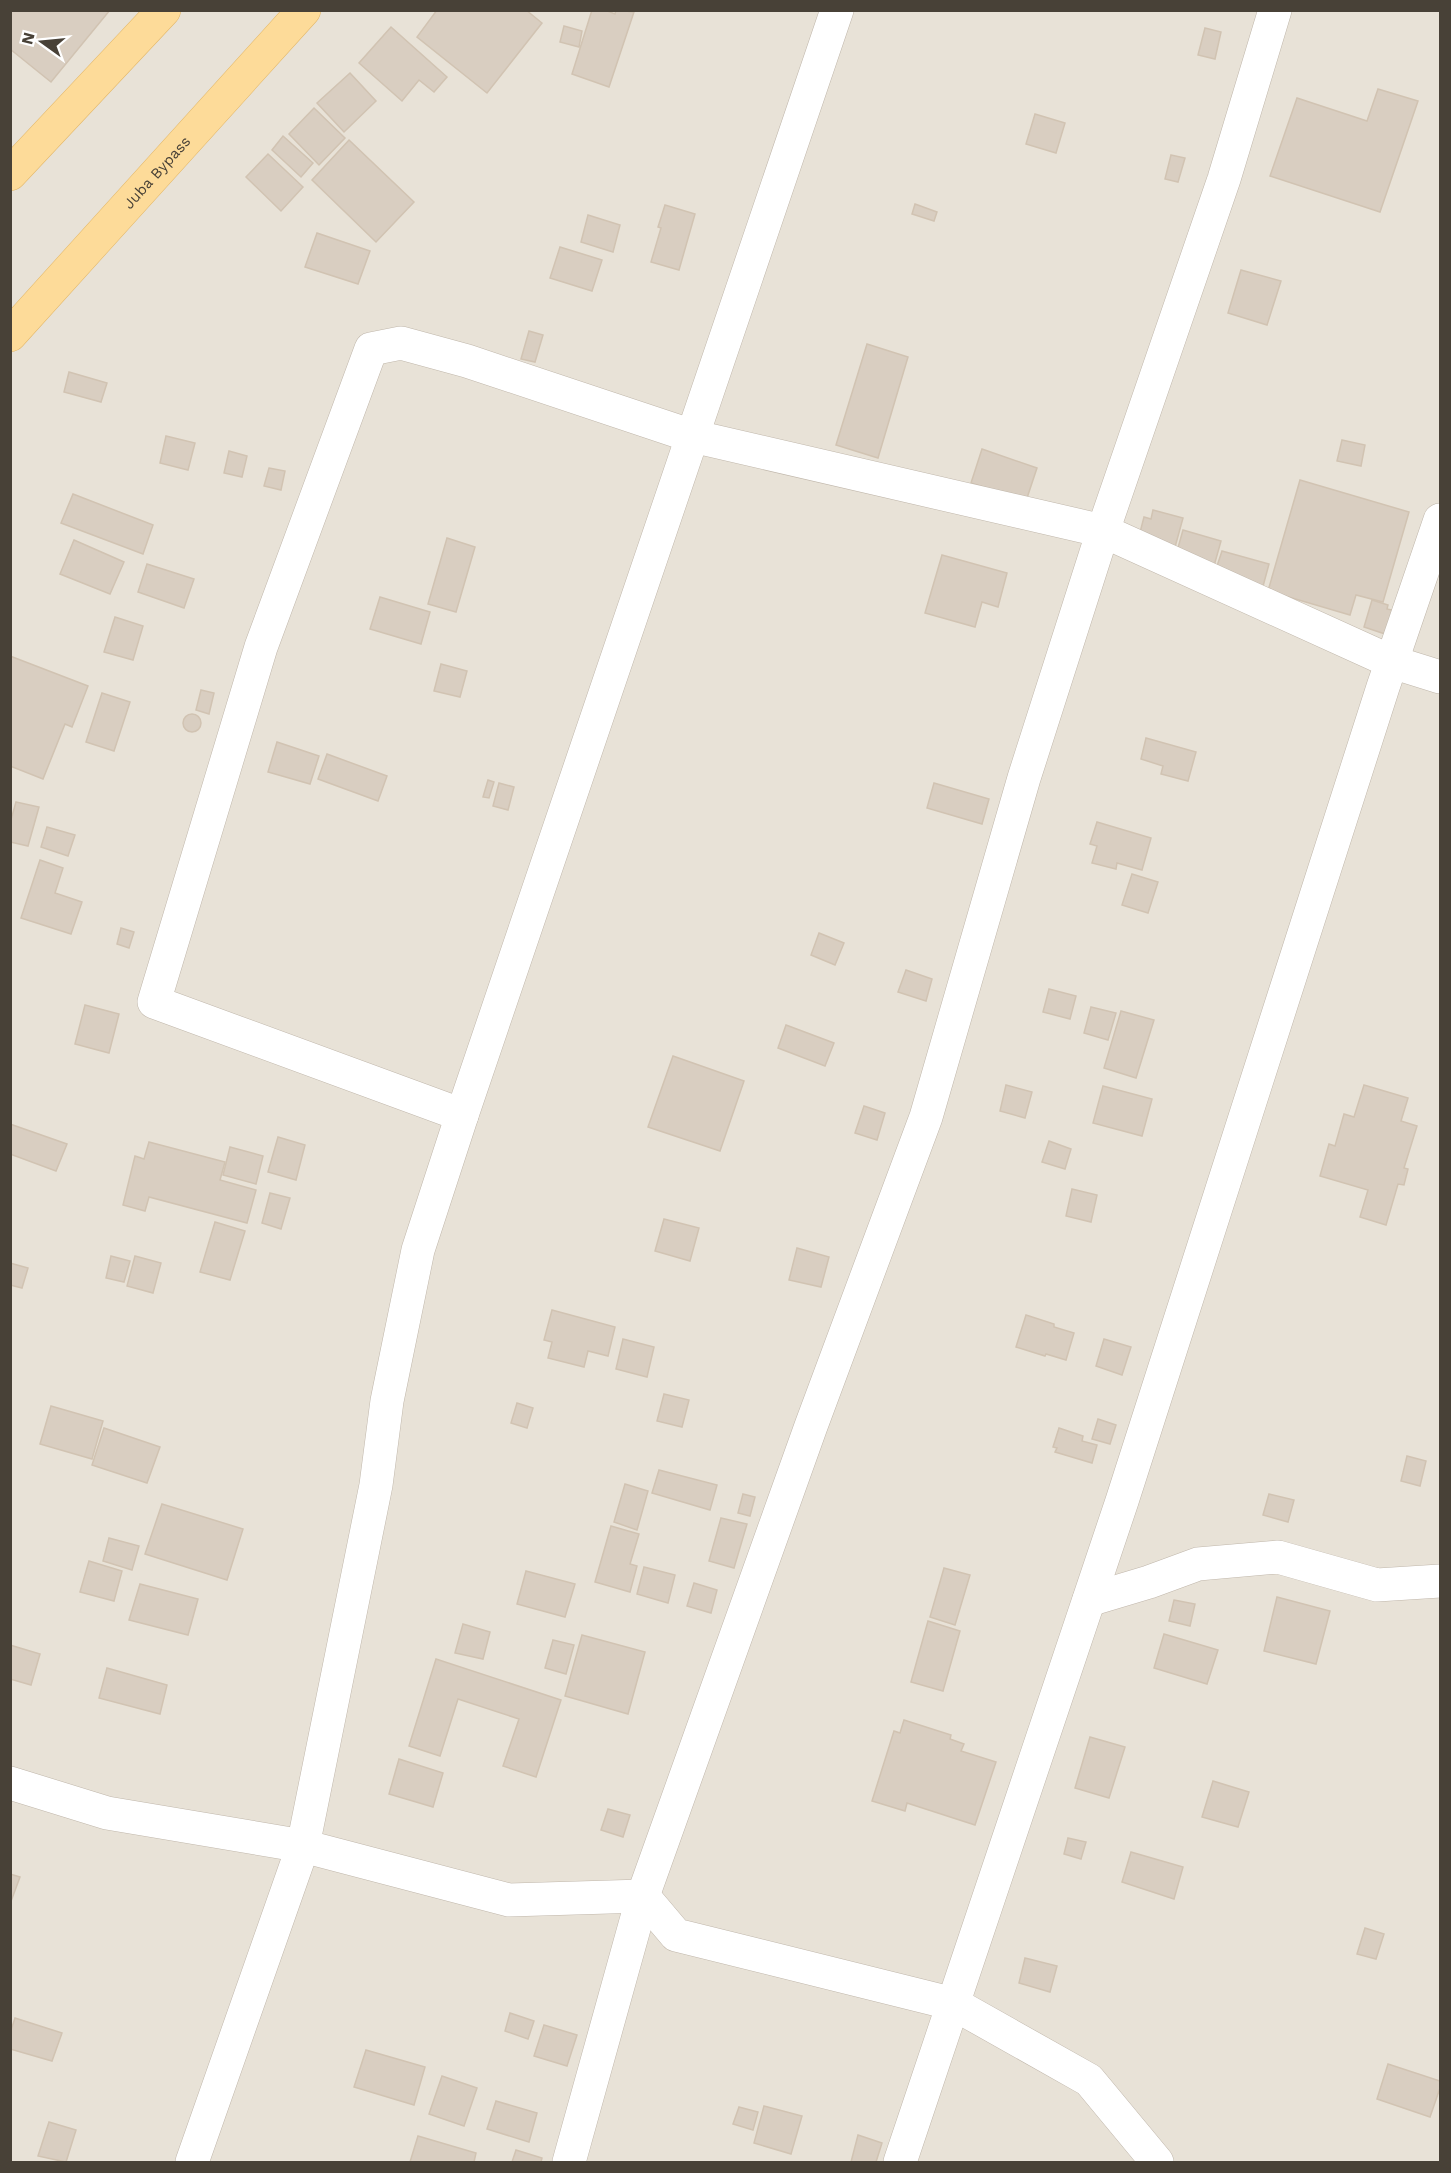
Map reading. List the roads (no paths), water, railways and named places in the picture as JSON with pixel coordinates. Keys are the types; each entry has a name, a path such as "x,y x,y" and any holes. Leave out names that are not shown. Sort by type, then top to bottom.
{"main road":[{"path":"10,174 164,10"},
{"name":"Juba Bypass","path":"10,335 304,10"}],"street":[{"path":"192,2163 303,1846 376,1485 387,1401 418,1250 837,10"},
{"path":"569,2163 643,1896 811,1426 926,1117 1024,778 1103,531 1224,179 1275,10"},
{"path":"462,1115 154,1002 261,647 371,349 400,343 468,360 692,436 1103,531 1392,662 1440,677"},
{"path":"900,2163 1089,1600 1440,520"},
{"path":"1089,1600 1198,1564 1278,1557 1377,1585 1440,1581"},
{"path":"10,1783 107,1813 303,1846 509,1900 643,1896"},
{"path":"643,1896 676,1935 954,2004 1089,2080 1157,2163"}]}
